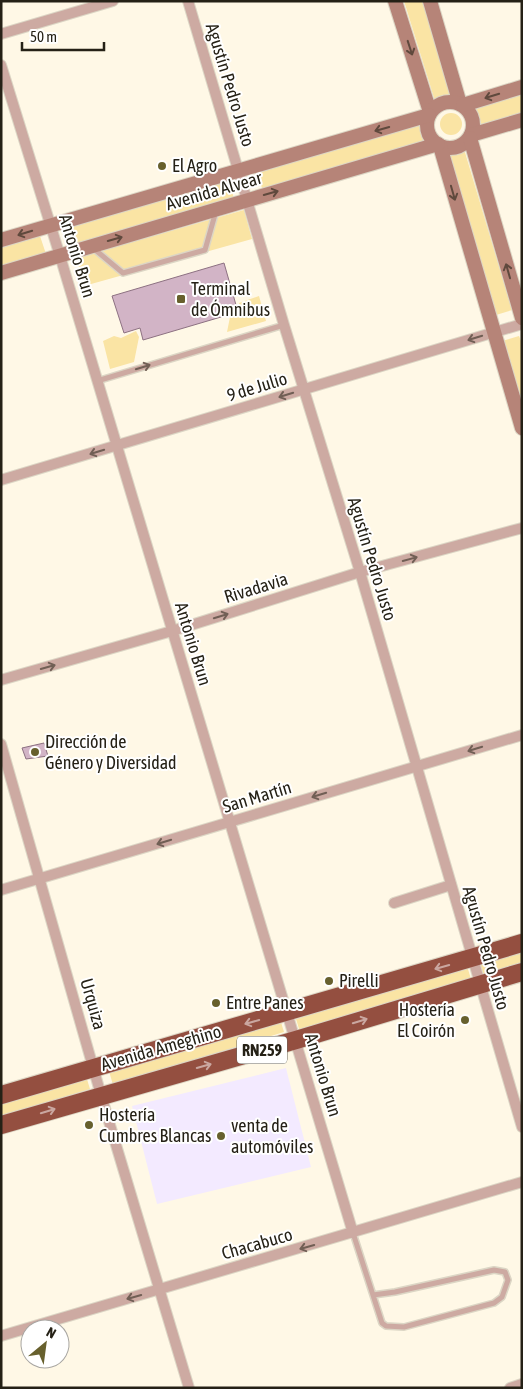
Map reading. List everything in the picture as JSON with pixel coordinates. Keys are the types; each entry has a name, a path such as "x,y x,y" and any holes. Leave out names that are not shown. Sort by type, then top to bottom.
{"highway":[{"name":"Avenida Ameghino","path":"1,1095 522,943"},
{"name":"Avenida Ameghino","path":"1,1125 296,1040 522,972"}],"main road":[{"path":"395,1 430,114 427,129 432,140 439,145 454,148 466,143 474,126 471,114 462,105 430,1"},
{"path":"430,114 439,104 444,102 462,105 522,87"},
{"name":"Avenida Alvear","path":"1,240 430,114"},
{"path":"470,137 522,120"},
{"path":"470,137 522,318"},
{"name":"Avenida Alvear","path":"1,273 439,145"},
{"path":"439,145 522,428"}],"street":[{"path":"1,34 114,1"},
{"name":"Agustín Pedro Justo","path":"188,1 284,325 360,572 471,959 522,1127"},
{"name":"Antonio Brun","path":"1,65 353,1233"},
{"name":"9 de Julio","path":"1,480 522,324"},
{"name":"Rivadavia","path":"1,680 172,631 360,572 522,528"},
{"name":"San Martín","path":"1,890 522,734"},
{"name":"Urquiza","path":"1,744 101,1095 190,1388"},
{"path":"394,903 451,885"},
{"name":"Chacabuco","path":"1,1336 522,1182"},
{"path":"510,1388 522,1384"}],"lane":[{"path":"91,246 123,273 204,250 216,210"},
{"path":"96,381 284,325"},
{"path":"353,1233 382,1323 386,1326 404,1327 494,1303 502,1297 508,1280 505,1272 494,1270 395,1292 373,1295"}],"shaded area":[{"path":"404,1 424,1 453,96 435,101"},
{"path":"522,94 522,114 482,126 476,108"},
{"path":"451,113 459,116 462,124 459,132 451,135 443,132 440,124 443,116"},
{"path":"420,125 425,143 263,191 257,173"},
{"path":"464,149 512,310 496,315 448,154"},
{"path":"228,180 234,198 71,247 66,229"},
{"path":"244,210 252,239 84,286 76,258"},
{"path":"40,236 46,254 1,267 1,248"},
{"path":"259,296 266,321 227,332 230,317 241,314 239,303"},
{"path":"136,331 139,337 134,362 110,369 103,341 114,336 121,338"},
{"path":"519,336 522,343 522,407 502,341"},
{"path":"522,952 522,966 485,978 480,965"},
{"path":"467,966 471,979 300,1032 296,1019"},
{"path":"280,1019 284,1032 113,1085 109,1071"},
{"name":"venta de automóviles","path":"286,1068 311,1167 157,1204 132,1106"},
{"path":"86,1076 90,1089 1,1117 1,1102"}],"building":[{"name":"Terminal de Ómnibus","path":"224,263 238,312 143,340 140,328 124,333 112,296"},
{"name":"Dirección de Género y Diversidad","path":"44,743 48,756 26,759 22,748"}],"place":[{"name":"El Agro","path":"162,166"},
{"name":"Terminal de Ómnibus","path":"181,299"},
{"name":"Dirección de Género y Diversidad","path":"35,752"},
{"name":"Pirelli","path":"329,981"},
{"name":"Entre Panes","path":"216,1003"},
{"name":"Hostería El Coirón","path":"465,1020"},
{"name":"Hostería Cumbres Blancas","path":"89,1125"},
{"name":"venta de automóviles","path":"221,1136"}]}
